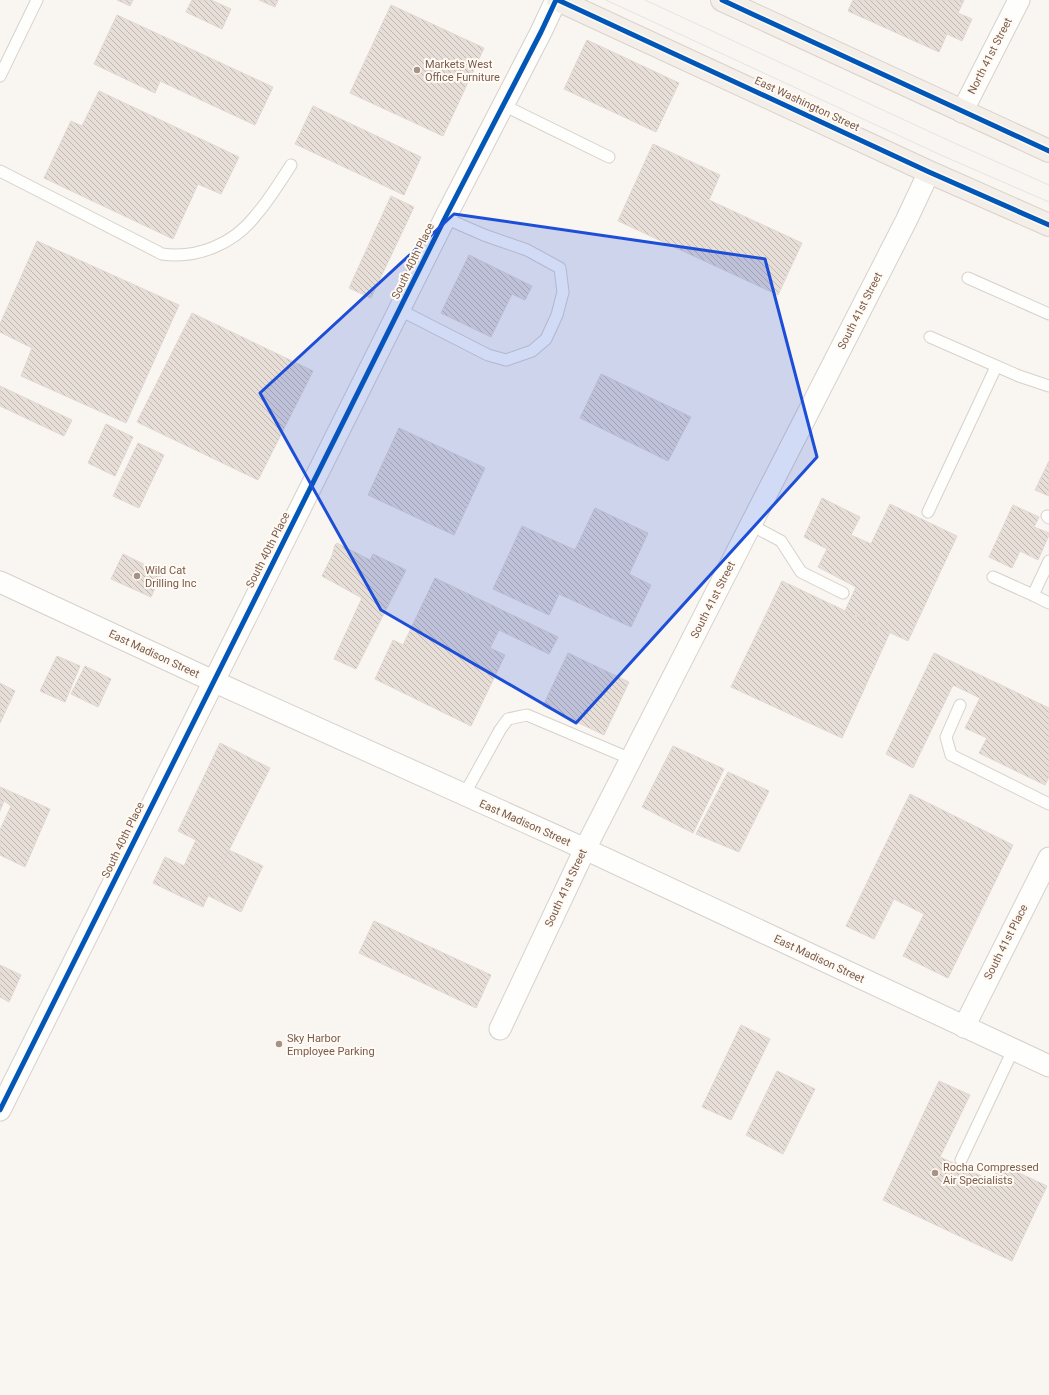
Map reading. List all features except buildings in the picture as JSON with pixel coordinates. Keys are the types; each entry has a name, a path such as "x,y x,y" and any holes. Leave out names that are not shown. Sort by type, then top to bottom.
{"main road":[{"name":"East Washington Street","path":"557,0 929,172 1049,225"},
{"path":"722,0 1049,151"}],"street":[{"name":"South 40th Place","path":"0,1110 445,218 557,0"},
{"name":"North 41st Street","path":"962,112 1019,0"},
{"name":"South 41st Street","path":"500,1029 585,850 909,215 929,172"},
{"name":"East Madison Street","path":"0,582 213,681 585,850 1049,1066"},
{"name":"South 41st Place","path":"964,1027 1047,866"}],"lane":[{"path":"0,76 37,0"},
{"path":"503,106 609,157"},
{"path":"0,171 162,254 170,255 206,251 231,239 256,216 291,165"},
{"path":"400,310 488,355 506,360 532,351 546,339 557,314 563,292 560,268 527,250 484,235 445,218"},
{"path":"968,278 1049,314"},
{"path":"930,336 996,367 1049,386"},
{"path":"928,512 996,367"},
{"path":"751,525 781,541 801,572 843,593"},
{"path":"1032,595 1049,561"},
{"path":"993,576 1049,603"},
{"path":"960,706 946,737 951,755 1049,804"},
{"path":"464,795 500,730 508,719 527,715 631,759"},
{"path":"961,1160 1013,1050"}],"highlighted area":[{"path":"454,214 765,259 817,457 576,723 381,610 260,393"}],"tram line":[{"path":"606,0 943,156 1049,202"},
{"path":"645,0 952,142 1049,185"}],"cycle path":[{"path":"0,1110 445,218 556,0"},
{"path":"558,0 929,172 1049,225"},
{"path":"722,0 1049,151"}],"place":[{"name":"Markets West Office Furniture","path":"417,70"},
{"name":"Wild Cat Drilling Inc","path":"137,576"},
{"name":"Sky Harbor Employee Parking","path":"279,1044"},
{"name":"Rocha Compressed Air Specialists","path":"935,1173"}]}
